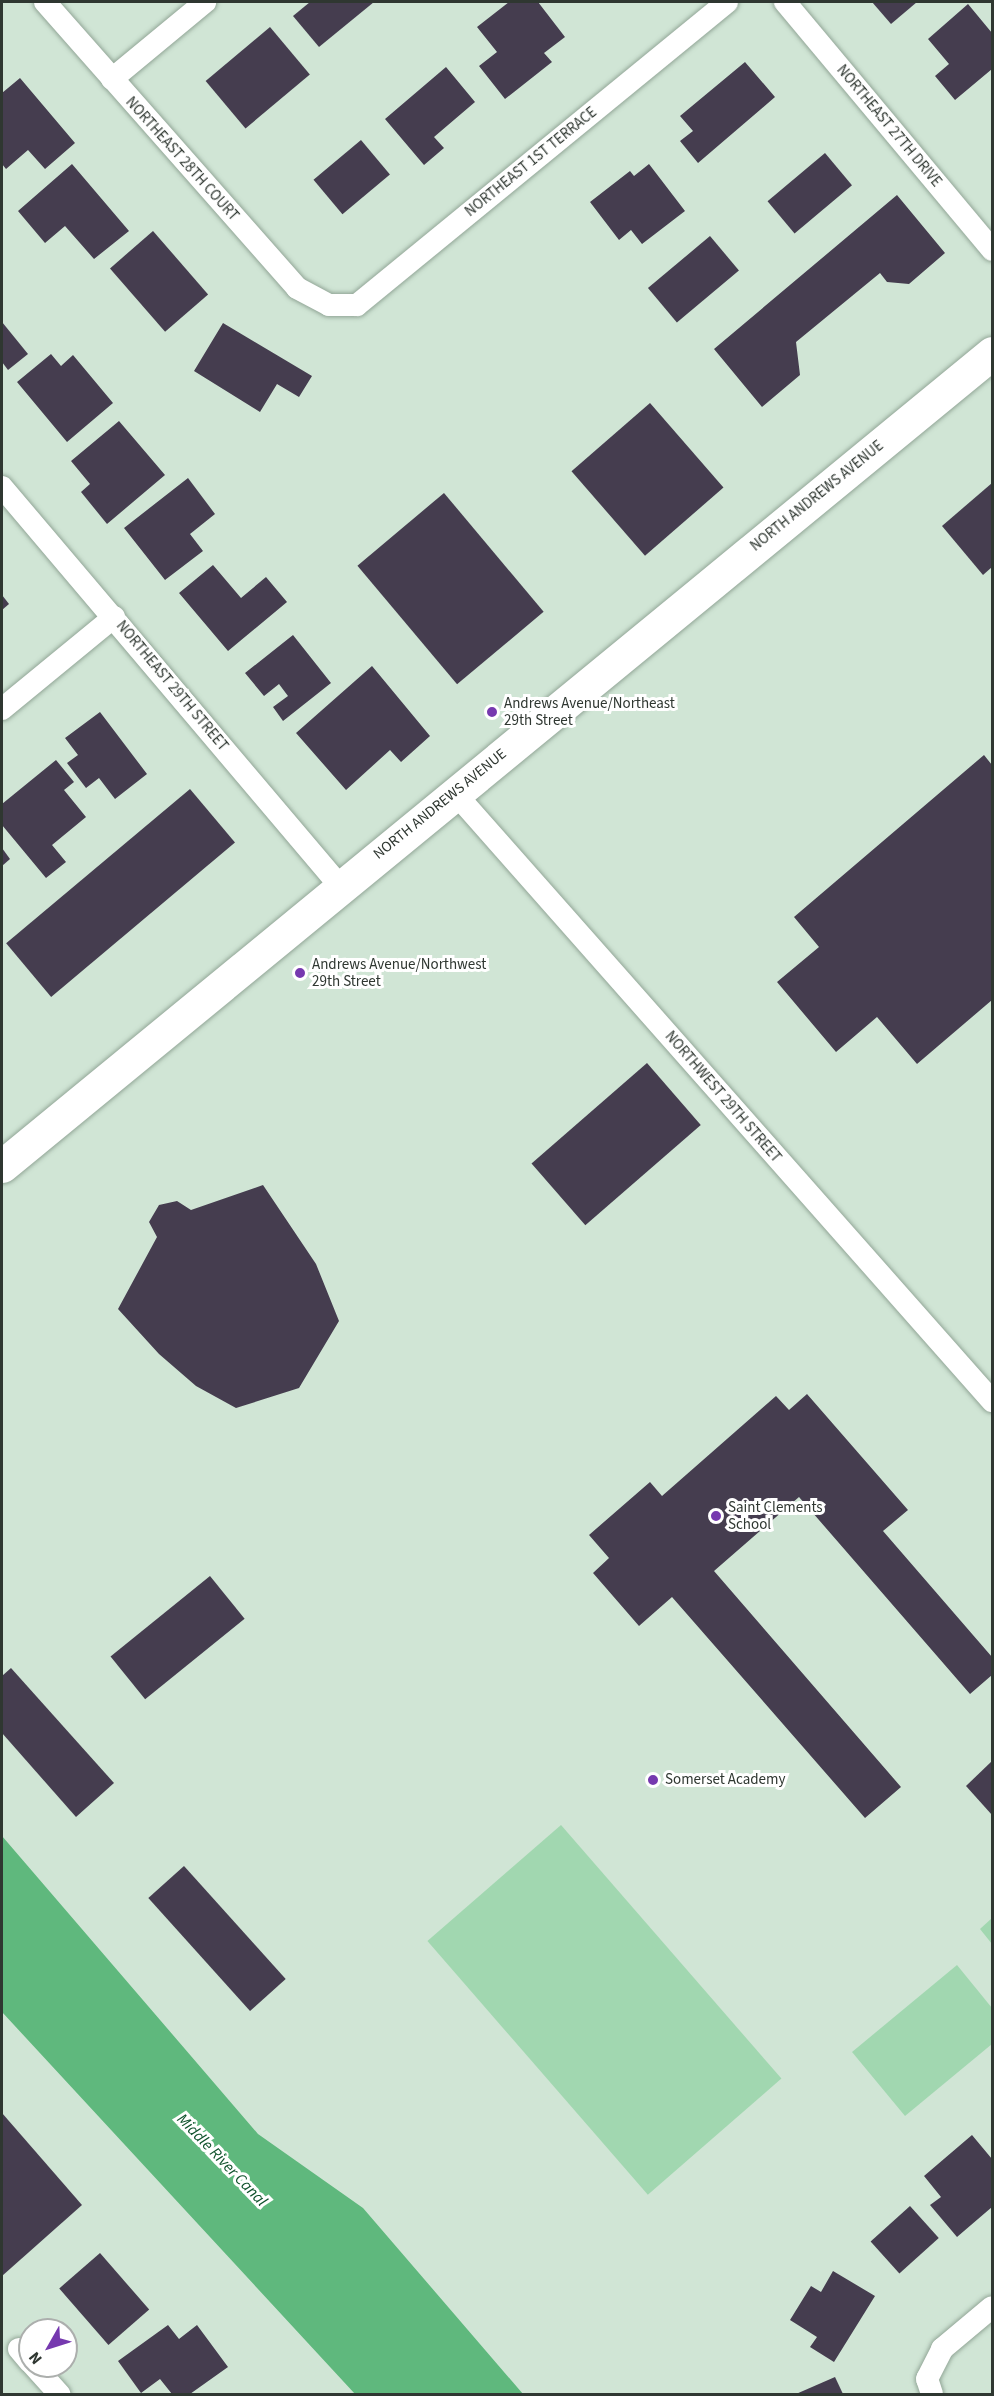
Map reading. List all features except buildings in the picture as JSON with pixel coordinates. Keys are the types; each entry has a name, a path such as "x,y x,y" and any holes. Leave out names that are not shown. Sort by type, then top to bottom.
{"main road":[{"name":"NORTH ANDREWS AVENUE","path":"2,1166 454,792 993,353"}],"street":[{"name":"NORTHEAST 28TH COURT","path":"45,2 297,288 329,304"},
{"path":"112,79 205,2"},
{"name":"NORTHEAST 1ST TERRACE","path":"329,304 357,305 727,2"},
{"name":"NORTHEAST 27TH DRIVE","path":"785,2 993,250"},
{"name":"NORTHEAST 29TH STREET","path":"2,487 340,886"},
{"path":"2,709 114,617"},
{"name":"NORTHWEST 29TH STREET","path":"454,792 993,1401"},
{"path":"929,2387 942,2349 993,2307"},
{"path":"45,2378 59,2394"}],"shaded area":[{"path":"561,1825 781,2079 648,2195 427,1941"},
{"path":"992,1918 992,1944 980,1929"},
{"path":"957,1965 992,2008 992,2044 905,2116 852,2052"}],"water":[{"name":"Middle River Canal","path":"2,1836 258,2134 363,2208 523,2394 355,2394 2,2012"}],"place":[{"name":"Andrews Avenue/Northeast 29th Street","path":"492,712"},
{"name":"Andrews Avenue/Northwest 29th Street","path":"300,973"},
{"name":"Saint Clements School","path":"716,1516"},
{"name":"Somerset Academy","path":"653,1780"}]}
